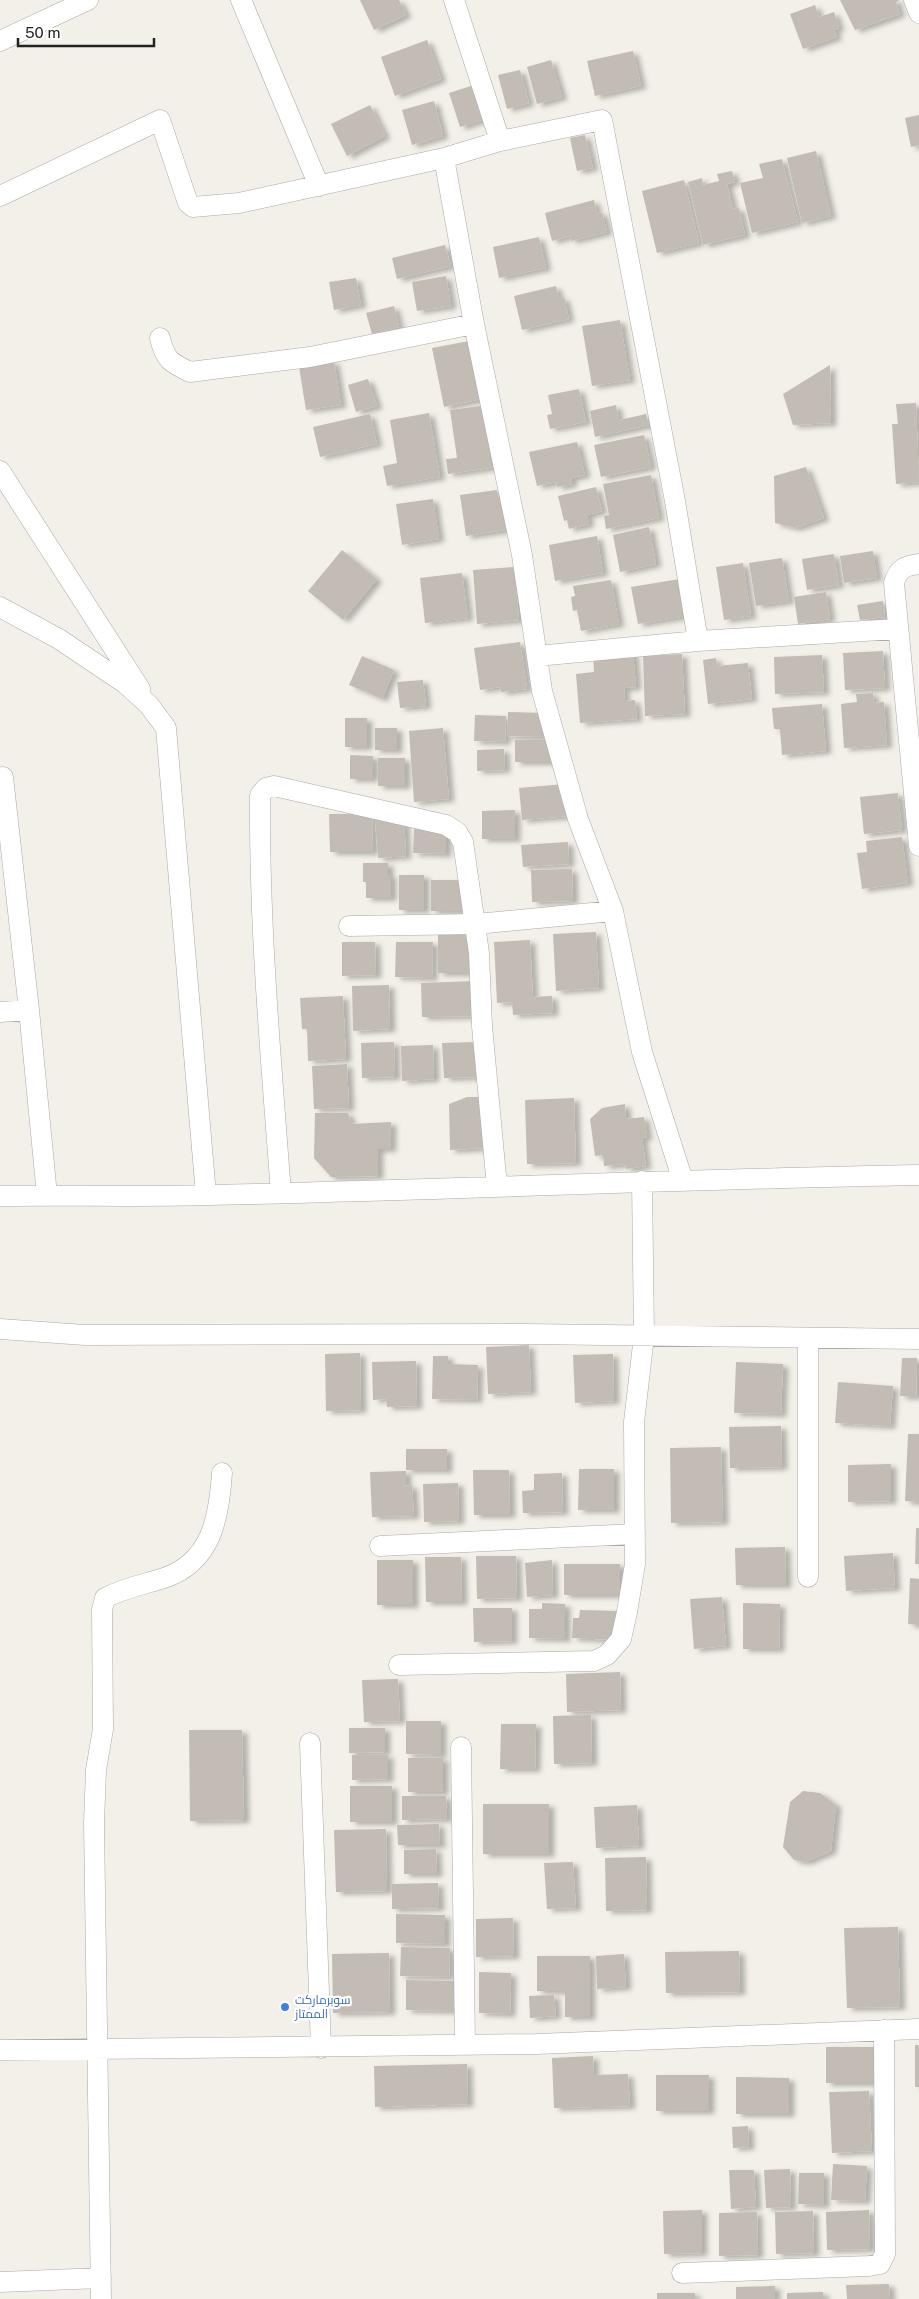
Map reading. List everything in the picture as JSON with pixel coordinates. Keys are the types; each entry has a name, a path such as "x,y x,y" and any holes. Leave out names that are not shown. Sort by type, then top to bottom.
{"street":[{"path":"0,41 88,0"},
{"path":"240,0 319,186"},
{"path":"454,0 500,141"},
{"path":"914,0 919,13"},
{"path":"0,196 160,120 188,203 193,207 239,203 319,186 444,158 500,141 602,120 675,501 698,641"},
{"path":"444,158 474,324 522,555 542,691 578,819 613,911 642,1052 683,1181"},
{"path":"160,338 164,355 176,365 190,372 310,357 474,324"},
{"path":"0,471 166,728 206,1195"},
{"path":"919,564 904,566 897,573 894,583 919,846"},
{"path":"0,607 59,639 126,684 149,705 166,728"},
{"path":"537,656 698,641 897,629"},
{"path":"3,777 47,1195"},
{"path":"281,1193 266,1008 261,896 260,795 266,788 274,786 446,825 457,832 462,842 476,924 483,1036 497,1188"},
{"path":"349,926 476,924 613,911"},
{"path":"0,1012 29,1010"},
{"path":"0,1196 206,1195 497,1188 642,1181 919,1175"},
{"path":"399,1665 594,1661 607,1655 621,1639 634,1564 634,1422 644,1336 642,1181"},
{"path":"0,1330 85,1335 919,1338"},
{"path":"808,1338 808,1577"},
{"path":"101,2299 94,1823 96,1770 103,1729 102,1610 106,1598 117,1591 167,1577 190,1564 206,1547 213,1530 221,1493 222,1473"},
{"path":"380,1546 634,1534"},
{"path":"310,1743 322,2048"},
{"path":"461,1747 465,2045"},
{"path":"0,2050 465,2045 919,2029"},
{"path":"682,2273 880,2264 885,2254 884,2030"},
{"path":"0,2282 101,2278"}],"building":[{"path":"360,0 399,0 406,15 374,30"},
{"path":"840,0 900,0 896,2 900,14 855,30"},
{"path":"815,5 819,17 834,12 839,28 834,30 837,37 803,49 790,14"},
{"path":"427,40 441,79 395,96 381,57"},
{"path":"633,51 641,86 595,96 587,61"},
{"path":"551,60 562,97 537,104 527,67"},
{"path":"520,70 529,103 507,109 498,75"},
{"path":"477,84 488,118 460,127 449,93"},
{"path":"434,101 443,136 412,145 402,110"},
{"path":"370,105 385,136 347,156 331,124"},
{"path":"919,115 919,145 911,147 905,118"},
{"path":"585,135 593,168 577,171 570,138"},
{"path":"816,151 831,216 802,223 787,158"},
{"path":"782,159 798,222 752,233 740,183 763,178 759,164"},
{"path":"732,171 735,182 727,184 733,209 739,208 745,235 703,245 688,182 702,178 703,185 719,181 717,174"},
{"path":"684,180 699,243 657,253 642,191"},
{"path":"594,200 597,214 602,212 607,232 571,241 570,236 552,241 545,213"},
{"path":"539,237 546,268 499,278 493,247"},
{"path":"445,245 451,266 397,279 392,258"},
{"path":"446,276 451,306 417,311 412,282"},
{"path":"356,278 361,305 334,310 329,282"},
{"path":"556,286 559,299 564,297 569,319 522,330 514,296"},
{"path":"394,306 399,327 372,334 366,313"},
{"path":"620,320 630,380 592,386 582,326"},
{"path":"469,341 481,399 444,407 432,348"},
{"path":"334,361 341,405 306,410 299,367"},
{"path":"830,365 831,423 793,425 783,394"},
{"path":"368,379 377,406 356,412 348,385"},
{"path":"579,389 586,422 550,429 547,415 552,414 548,395"},
{"path":"916,403 919,482 896,484 892,424 898,424 896,404"},
{"path":"487,405 496,467 448,474 446,459 457,458 450,410"},
{"path":"616,405 619,420 646,414 649,425 595,437 590,411"},
{"path":"429,413 440,477 387,486 383,466 397,463 390,420"},
{"path":"370,414 377,444 320,457 313,427"},
{"path":"644,435 651,467 601,477 594,445"},
{"path":"577,442 585,475 571,478 572,484 557,487 556,482 537,486 529,452"},
{"path":"806,467 824,518 795,528 775,523 774,476"},
{"path":"651,475 659,518 606,529 604,516 609,515 603,484"},
{"path":"596,487 602,511 587,515 589,524 569,529 567,520 564,521 558,496"},
{"path":"497,490 500,504 507,503 511,529 466,536 460,495"},
{"path":"433,499 439,539 402,545 396,504"},
{"path":"649,527 656,564 620,572 613,535"},
{"path":"597,536 603,573 555,581 549,545"},
{"path":"342,550 377,579 343,620 308,591"},
{"path":"873,551 877,578 844,583 840,556"},
{"path":"834,554 839,585 807,590 802,559"},
{"path":"782,558 789,601 756,606 749,563"},
{"path":"743,563 751,616 724,620 716,567"},
{"path":"514,567 519,620 477,624 473,570"},
{"path":"462,573 468,618 425,623 420,578"},
{"path":"680,579 686,616 638,624 631,587"},
{"path":"611,580 619,624 581,631 577,610 573,611 571,597 575,596 573,586"},
{"path":"826,592 830,619 798,624 794,597"},
{"path":"883,601 885,617 860,620 857,605"},
{"path":"520,642 527,689 501,692 500,687 480,690 474,648"},
{"path":"883,651 885,688 845,690 843,653"},
{"path":"633,652 636,687 624,688 625,701 635,700 637,719 580,723 576,674 594,672 593,655"},
{"path":"682,654 685,714 645,716 643,656"},
{"path":"822,655 824,692 775,694 774,657"},
{"path":"362,656 394,670 382,699 349,685"},
{"path":"716,658 717,666 748,663 752,699 708,704 703,660"},
{"path":"423,680 426,706 400,708 397,682"},
{"path":"873,693 874,703 884,702 887,745 844,748 841,704 857,702 856,694"},
{"path":"822,704 826,751 782,755 780,729 774,729 772,708"},
{"path":"508,712 545,713 544,737 507,736"},
{"path":"475,715 506,716 505,742 474,741"},
{"path":"345,718 367,718 367,747 345,747"},
{"path":"375,728 397,728 397,750 375,750"},
{"path":"443,728 449,799 414,802 409,731"},
{"path":"515,740 552,740 552,762 515,762"},
{"path":"504,749 505,770 477,771 477,750"},
{"path":"350,755 373,756 373,779 350,779"},
{"path":"378,758 405,758 405,786 378,786"},
{"path":"565,784 568,816 522,820 519,788"},
{"path":"898,793 902,830 864,834 860,797"},
{"path":"515,810 515,839 482,839 482,811"},
{"path":"329,814 372,814 373,852 330,852"},
{"path":"404,818 406,856 378,858 375,820"},
{"path":"414,829 446,830 446,854 413,853"},
{"path":"902,837 908,883 862,889 857,853 867,852 866,841"},
{"path":"568,842 569,864 523,867 521,845"},
{"path":"363,863 388,863 388,875 391,875 391,898 366,898 366,882 363,882"},
{"path":"572,869 573,901 532,902 531,870"},
{"path":"399,875 424,875 424,910 399,910"},
{"path":"431,880 467,880 467,911 431,911"},
{"path":"596,932 599,988 556,991 553,934"},
{"path":"438,933 471,933 471,973 438,973"},
{"path":"530,940 533,997 552,996 553,1013 513,1015 512,1002 497,1003 494,942"},
{"path":"342,942 375,942 376,975 342,976"},
{"path":"396,942 433,942 432,978 395,977"},
{"path":"474,981 476,1016 422,1017 421,983"},
{"path":"389,985 390,1029 353,1031 352,986"},
{"path":"343,996 346,1059 308,1061 307,1029 302,1029 300,998"},
{"path":"394,1042 395,1077 362,1078 361,1043"},
{"path":"475,1042 476,1077 444,1078 442,1043"},
{"path":"433,1045 434,1079 402,1081 401,1046"},
{"path":"347,1064 349,1108 314,1109 312,1066"},
{"path":"467,1097 481,1097 484,1148 450,1150 449,1104"},
{"path":"574,1098 576,1163 527,1164 525,1100"},
{"path":"625,1104 626,1119 644,1117 647,1137 642,1138 646,1166 626,1169 625,1164 604,1166 603,1155 595,1156 590,1119 602,1108"},
{"path":"315,1113 348,1113 351,1124 391,1122 391,1149 378,1149 378,1176 331,1177 314,1158"},
{"path":"529,1345 531,1392 488,1394 486,1347"},
{"path":"360,1353 361,1410 326,1411 325,1354"},
{"path":"613,1354 614,1401 575,1403 573,1355"},
{"path":"433,1356 448,1356 448,1364 478,1365 477,1400 432,1399"},
{"path":"902,1358 917,1358 916,1397 900,1396"},
{"path":"416,1361 417,1406 387,1407 386,1399 373,1400 372,1362"},
{"path":"736,1362 783,1364 781,1414 734,1413"},
{"path":"838,1382 893,1386 890,1426 835,1423"},
{"path":"781,1426 782,1467 730,1468 729,1427"},
{"path":"908,1434 919,1434 919,1502 905,1501"},
{"path":"721,1447 723,1522 671,1523 670,1448"},
{"path":"406,1449 447,1449 447,1470 406,1470"},
{"path":"891,1464 891,1501 848,1502 848,1465"},
{"path":"579,1469 614,1469 614,1510 578,1510"},
{"path":"473,1470 509,1470 510,1515 474,1515"},
{"path":"406,1471 406,1486 412,1485 414,1516 372,1517 370,1472"},
{"path":"562,1473 563,1512 523,1513 522,1491 534,1490 534,1474"},
{"path":"458,1483 459,1521 424,1522 423,1484"},
{"path":"916,1528 919,1528 919,1564 915,1564"},
{"path":"785,1547 786,1585 736,1585 735,1548"},
{"path":"893,1553 895,1588 846,1591 844,1556"},
{"path":"476,1556 516,1556 517,1598 477,1599"},
{"path":"425,1557 461,1557 462,1602 426,1602"},
{"path":"377,1560 413,1560 413,1605 377,1605"},
{"path":"552,1560 553,1595 527,1597 525,1563"},
{"path":"564,1564 620,1564 620,1595 564,1595"},
{"path":"910,1578 919,1579 919,1625 908,1624"},
{"path":"722,1597 726,1646 694,1649 690,1599"},
{"path":"542,1603 565,1604 565,1639 529,1638 529,1609 542,1609"},
{"path":"743,1603 780,1604 779,1649 743,1649"},
{"path":"473,1608 512,1608 512,1641 474,1642"},
{"path":"580,1610 617,1611 616,1640 572,1638 573,1618 579,1618"},
{"path":"620,1672 621,1710 567,1712 566,1674"},
{"path":"398,1679 400,1721 364,1722 362,1680"},
{"path":"591,1715 592,1763 554,1764 553,1716"},
{"path":"406,1721 441,1721 441,1755 406,1754"},
{"path":"501,1724 536,1724 535,1769 500,1769"},
{"path":"349,1728 385,1728 385,1752 349,1753"},
{"path":"189,1730 242,1730 244,1820 190,1821"},
{"path":"352,1755 388,1755 388,1779 352,1780"},
{"path":"408,1758 443,1758 443,1792 408,1792"},
{"path":"350,1786 392,1786 392,1822 350,1822"},
{"path":"803,1791 820,1793 836,1805 831,1851 805,1862 794,1860 783,1847 790,1802"},
{"path":"402,1796 446,1796 447,1819 402,1820"},
{"path":"483,1804 549,1804 549,1854 483,1854"},
{"path":"637,1805 639,1846 596,1848 594,1807"},
{"path":"439,1824 440,1845 398,1845 397,1825"},
{"path":"386,1829 387,1891 336,1892 334,1830"},
{"path":"436,1849 437,1874 404,1874 404,1850"},
{"path":"646,1857 647,1910 606,1911 605,1858"},
{"path":"573,1862 576,1908 547,1909 544,1863"},
{"path":"438,1883 439,1908 392,1909 392,1884"},
{"path":"396,1914 445,1915 445,1944 396,1943"},
{"path":"513,1918 514,1956 476,1957 476,1919"},
{"path":"898,1927 900,2007 847,2008 844,1928"},
{"path":"401,1947 450,1948 449,1977 400,1976"},
{"path":"739,1951 740,1992 666,1993 665,1952"},
{"path":"389,1953 390,2012 333,2013 332,1954"},
{"path":"624,1954 626,1987 597,1989 596,1956"},
{"path":"537,1956 590,1956 590,2017 565,2017 565,1991 537,1991"},
{"path":"479,1972 511,1973 510,2014 479,2013"},
{"path":"406,1980 459,1981 458,2011 406,2010"},
{"path":"554,1995 556,2016 530,2018 529,1996"},
{"path":"915,2045 919,2045 919,2087 915,2087"},
{"path":"826,2047 878,2047 878,2083 826,2083"},
{"path":"593,2056 594,2075 628,2074 630,2106 554,2108 552,2058"},
{"path":"467,2064 468,2104 375,2107 374,2066"},
{"path":"656,2075 709,2075 709,2111 656,2111"},
{"path":"736,2077 789,2078 789,2114 736,2114"},
{"path":"869,2091 872,2151 832,2153 829,2092"},
{"path":"748,2126 749,2147 733,2148 732,2127"},
{"path":"833,2164 867,2166 865,2201 831,2200"},
{"path":"790,2169 791,2207 766,2208 764,2170"},
{"path":"729,2170 754,2170 756,2207 731,2209"},
{"path":"799,2173 824,2173 824,2205 798,2204"},
{"path":"702,2210 702,2253 664,2254 663,2211"},
{"path":"869,2210 870,2249 827,2250 826,2212"},
{"path":"813,2211 814,2253 776,2254 775,2212"},
{"path":"757,2212 758,2255 719,2256 719,2213"},
{"path":"889,2284 890,2299 847,2299 846,2285"},
{"path":"775,2286 775,2299 736,2299 736,2287"},
{"path":"823,2292 824,2299 787,2299 787,2293"},
{"path":"657,2293 695,2293 695,2299 657,2299"}],"place":[{"name":"سوبرماركت الممتاز","path":"285,2007"}]}
